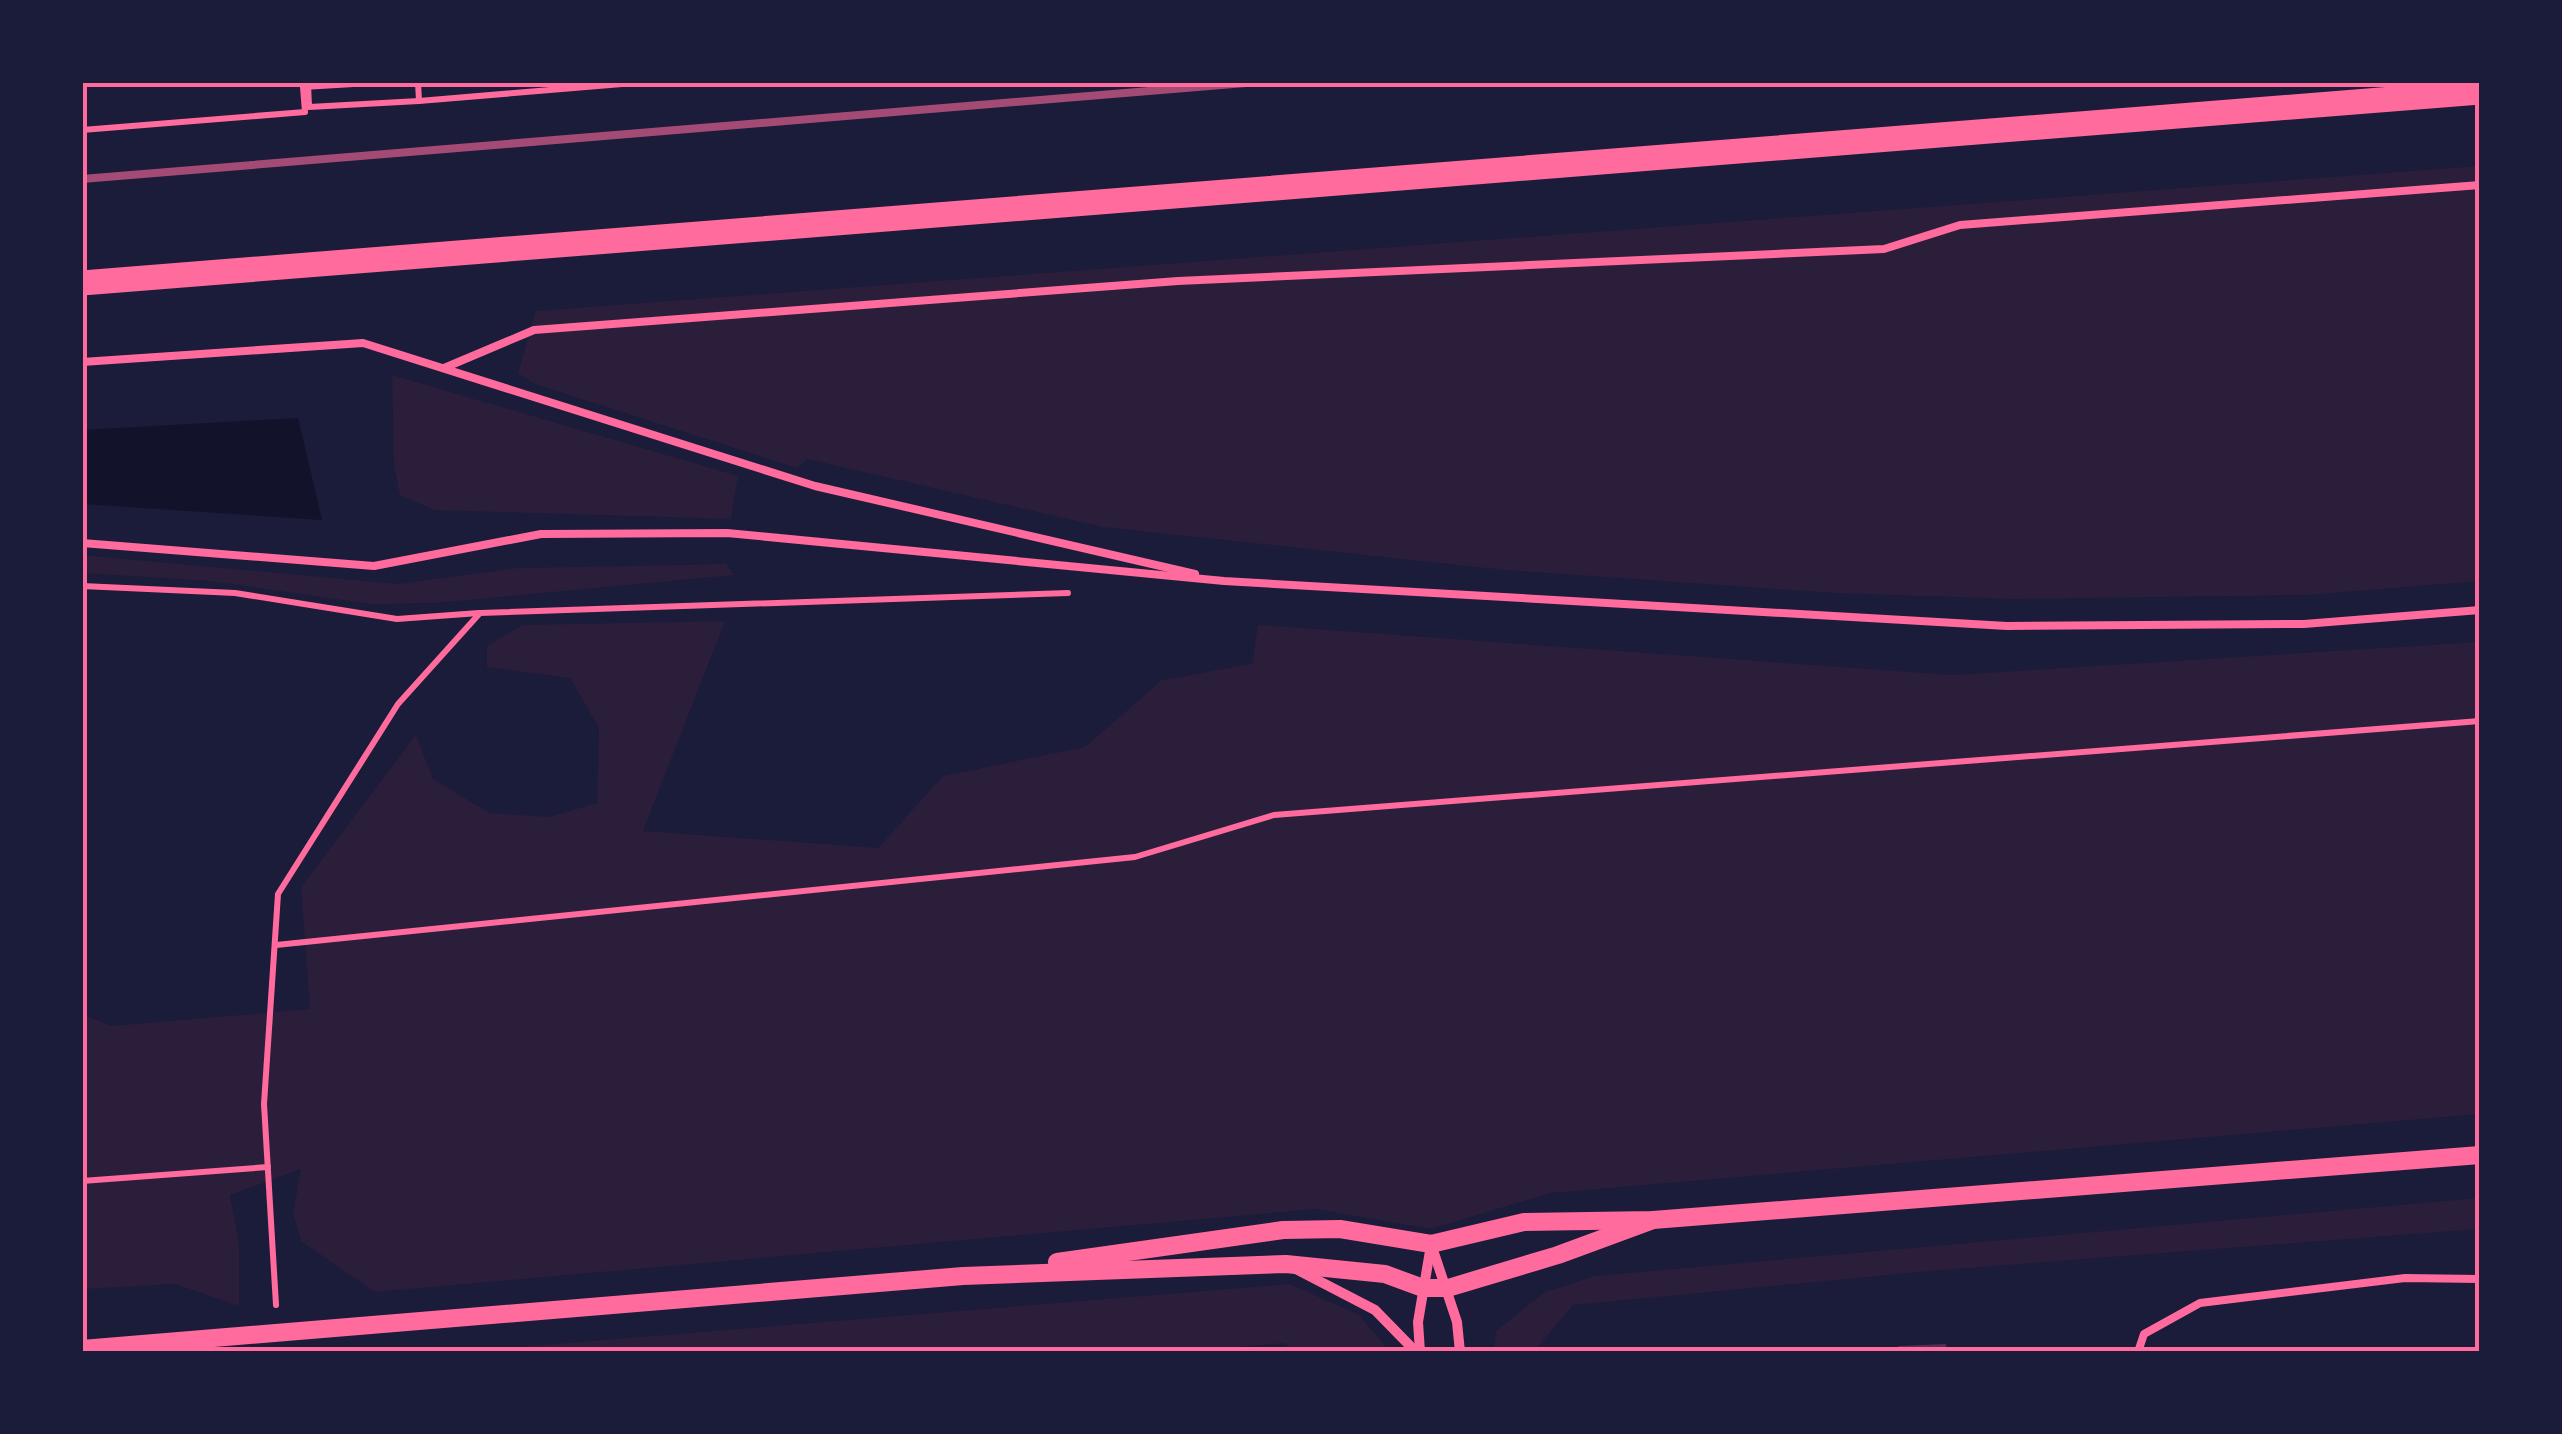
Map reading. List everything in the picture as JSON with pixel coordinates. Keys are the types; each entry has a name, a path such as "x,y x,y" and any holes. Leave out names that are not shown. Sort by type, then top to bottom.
{"main road":[{"path":"82,283 2480,92"}],"street":[{"path":"963,1276 1283,1230 1340,1229 1431,1244 1524,1222 1653,1220 2480,1155"},
{"path":"82,1349 963,1276 1286,1264 1385,1274 1424,1288 1448,1288 1558,1255 1653,1220"},
{"path":"1418,1352 1431,1244"},
{"path":"1431,1244 1448,1288 1460,1352"},
{"path":"1286,1264 1375,1310 1418,1352"}],"lane":[{"path":"444,368 534,330 1178,281 1884,250 1960,226 2480,185"},
{"path":"82,362 363,343 815,486 1224,581"},
{"path":"82,543 374,566 542,534 727,533 1224,581 2008,626 2304,624 2480,610"},
{"path":"2138,1352 2144,1334 2200,1303 2405,1278 2480,1279"}],"path":[{"path":"308,82 309,107 646,82"},
{"path":"82,130 305,112 303,87 387,82"},
{"path":"418,82 419,101"},
{"path":"82,586 234,593 397,619 1076,592"},
{"path":"278,1333 264,1104 278,894 398,704 480,613"},
{"path":"276,945 1136,856 1274,815 2480,720"},
{"path":"82,1181 268,1167"}],"shaded area":[{"path":"2479,166 2479,581 2307,595 2015,599 1834,593 1505,570 1103,527 807,459 797,468 535,384 518,373 536,311"},
{"path":"392,375 738,476 731,519 434,510 400,495 394,465"},
{"path":"298,418 322,520 83,504 83,430"},
{"path":"82,555 398,584 518,568 726,564 734,575 435,603 370,604 211,581 83,573"},
{"path":"725,621 643,831 878,848 943,776 1085,747 1162,680 1252,664 1258,625 1953,675 2479,642 2479,1114 1550,1193 1431,1229 1316,1209 375,1292 301,1241 293,1214 301,1169 230,1195 239,1244 239,1306 175,1284 83,1289 83,1015 112,1026 310,1009 301,887 416,735 433,779 490,813 549,817 597,803 599,728 570,678 487,667 487,646 523,625"},
{"path":"2479,1198 2479,1229 1941,1270 1573,1305 1534,1351 1494,1351 1496,1331 1545,1292 1595,1276"},
{"path":"1289,1284 1358,1314 1390,1351 1294,1351 1284,1343 1178,1352 469,1351"}],"building":[{"path":"1946,1344 1947,1352 1898,1352 1898,1346"}],"railway":[{"path":"82,179 1258,82"}]}
